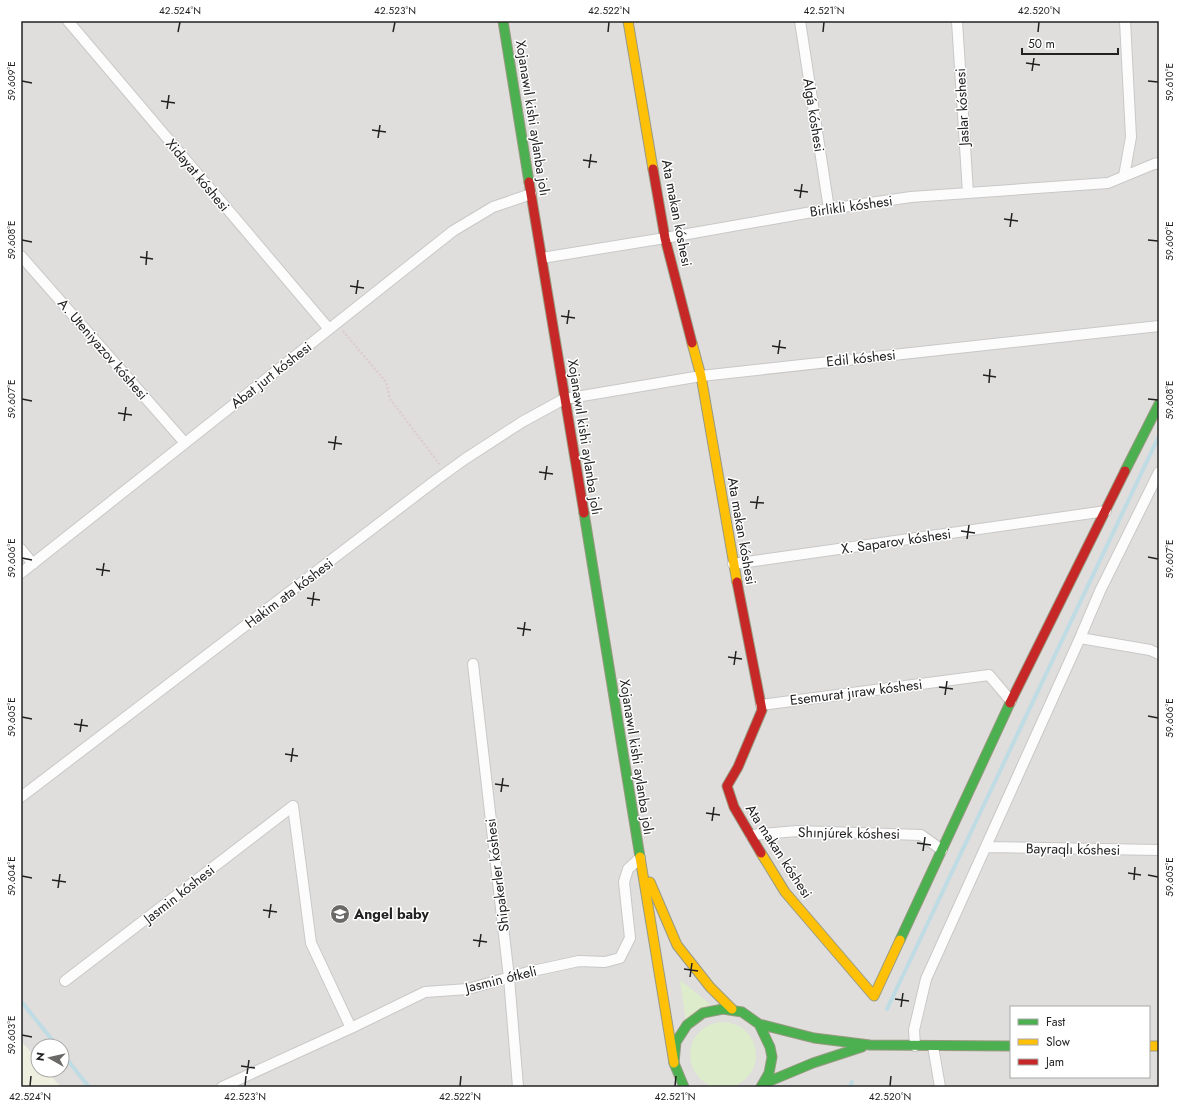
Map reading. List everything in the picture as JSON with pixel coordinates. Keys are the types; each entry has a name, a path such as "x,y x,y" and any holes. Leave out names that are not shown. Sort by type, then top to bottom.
{"main road":[{"name":"Xojanawıl kishi aylanba jolı","path":"503,21 564,399 679,1087"},
{"name":"Ata makan kóshesi","path":"628,21 665,238 701,376 733,564 762,710 738,767 727,786 734,807 785,892 874,996 942,850"},
{"path":"942,850 1011,701 1159,404"},
{"name":"Xojanawıl kishi aylanba jolı","path":"640,858 677,945 710,987 732,1009"},
{"path":"684,1087 675,1068 675,1048 680,1034 690,1022 702,1013 716,1009 732,1009 746,1014 759,1024 768,1037 772,1052 771,1068 763,1085"},
{"path":"759,1024 786,1032 828,1040 869,1044 915,1046 1010,1046"},
{"path":"763,1085 794,1069 869,1044"}],"street":[{"name":"Xidayat kóshesi","path":"68,21 333,326"},
{"name":"Alǵa kóshesi","path":"800,21 829,209"},
{"name":"Jaslar kóshesi","path":"957,21 968,193"},
{"path":"1124,176 1132,137 1125,21"},
{"name":"Birlikli kóshesi","path":"542,258 829,209 911,197 1108,183 1159,163"},
{"name":"Abat jurt kóshesi","path":"21,573 453,231 493,207 531,194"},
{"name":"A. Uteniyazov kóshesi","path":"21,256 185,443"},
{"name":"Edil kóshesi","path":"564,399 701,376 1159,326"},
{"name":"Hakim ata kóshesi","path":"21,797 446,473 522,422 564,399"},
{"path":"915,1046 914,1030 926,980 1100,591 1159,472"},
{"name":"X. Saparov kóshesi","path":"733,564 1106,511"},
{"path":"21,549 33,564"},
{"path":"1080,638 1150,650 1159,654"},
{"name":"Shipakerler kóshesi","path":"473,664 509,978 518,1087"},
{"name":"Esemurat jıraw kóshesi","path":"761,705 989,675 1011,701"},
{"name":"Jasmin kóshesi","path":"65,981 293,806 311,943 351,1028"},
{"name":"Shınjúrek kóshesi","path":"751,835 797,831 921,835 942,850"},
{"name":"Bayraqlı kóshesi","path":"986,847 1159,850"},
{"name":"Jasmin ótkeli","path":"222,1087 351,1028 425,992 468,989 528,972 579,961 605,962 620,958 630,938 624,882 628,869 640,858"},
{"path":"933,1046 940,1087"}],"path":[{"path":"333,326 386,382 390,398 446,473"}],"shaded area":[{"path":"21,21 1159,21 1159,1087 21,1087"}],"green space":[{"path":"680,980 710,1004 686,1022"},
{"path":"717,1022 729,1022 741,1027 751,1037 756,1049 754,1068 741,1083 729,1088 717,1088 705,1083 695,1073 690,1061 690,1049 695,1037 705,1027"},
{"path":"21,1041 30,1051 30,1078 53,1078 61,1087 21,1087"}],"waterway":[{"path":"887,1009 1159,436"},
{"path":"21,1001 51,1038"},
{"path":"70,1063 89,1087"},
{"path":"850,1087 852,1082"}],"traffic: fast":[{"path":"503,21 529,182"},
{"path":"1125,471 1159,404"},
{"path":"584,513 640,857"},
{"path":"900,940 1010,703"},
{"path":"684,1087 674,1063 676,1042 687,1025 703,1013 723,1009 742,1012 759,1024 770,1047 772,1057 769,1073 761,1087"},
{"path":"759,1024 814,1038 870,1045 1010,1046"},
{"path":"765,1083 813,1063 862,1047"}],"traffic: slow":[{"path":"628,21 653,169"},
{"path":"692,343 701,376 737,582"},
{"path":"761,853 785,892 874,996 900,940"},
{"path":"640,857 674,1063"},
{"path":"650,882 677,945 710,987 732,1009"},
{"path":"1150,1046 1159,1046"}],"traffic: jam":[{"path":"653,169 665,238 692,343"},
{"path":"529,182 584,513"},
{"path":"1010,703 1125,471"},
{"path":"737,582 762,710 738,767 727,786 734,807 761,853"}],"place":[{"name":"Angel baby","path":"340,914"}]}
